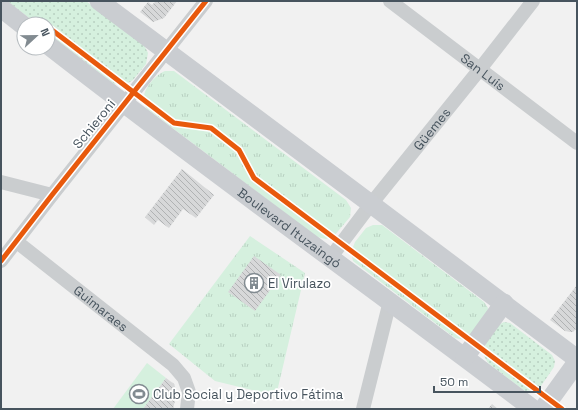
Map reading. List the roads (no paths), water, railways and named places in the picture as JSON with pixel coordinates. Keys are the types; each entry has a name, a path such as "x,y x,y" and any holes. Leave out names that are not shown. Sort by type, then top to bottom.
{"main road":[{"path":"99,1 504,303 577,361 543,409"},
{"path":"1,8 16,20"},
{"name":"Boulevard Ituzaingó","path":"56,51 124,104 533,409"},
{"path":"465,357 504,303"}],"street":[{"name":"Schieroni","path":"1,261 206,1"},
{"name":"San Luis","path":"390,1 577,143"},
{"name":"Güemes","path":"331,257 371,204 533,1"},
{"path":"1,182 52,195"},
{"name":"Guimaraes","path":"16,242 173,365 184,378 189,392 187,409"},
{"path":"363,409 390,301"}],"place":[{"name":"El Virulazo","path":"254,283"},
{"name":"Club Social y Deportivo Fátima","path":"139,394"}]}
